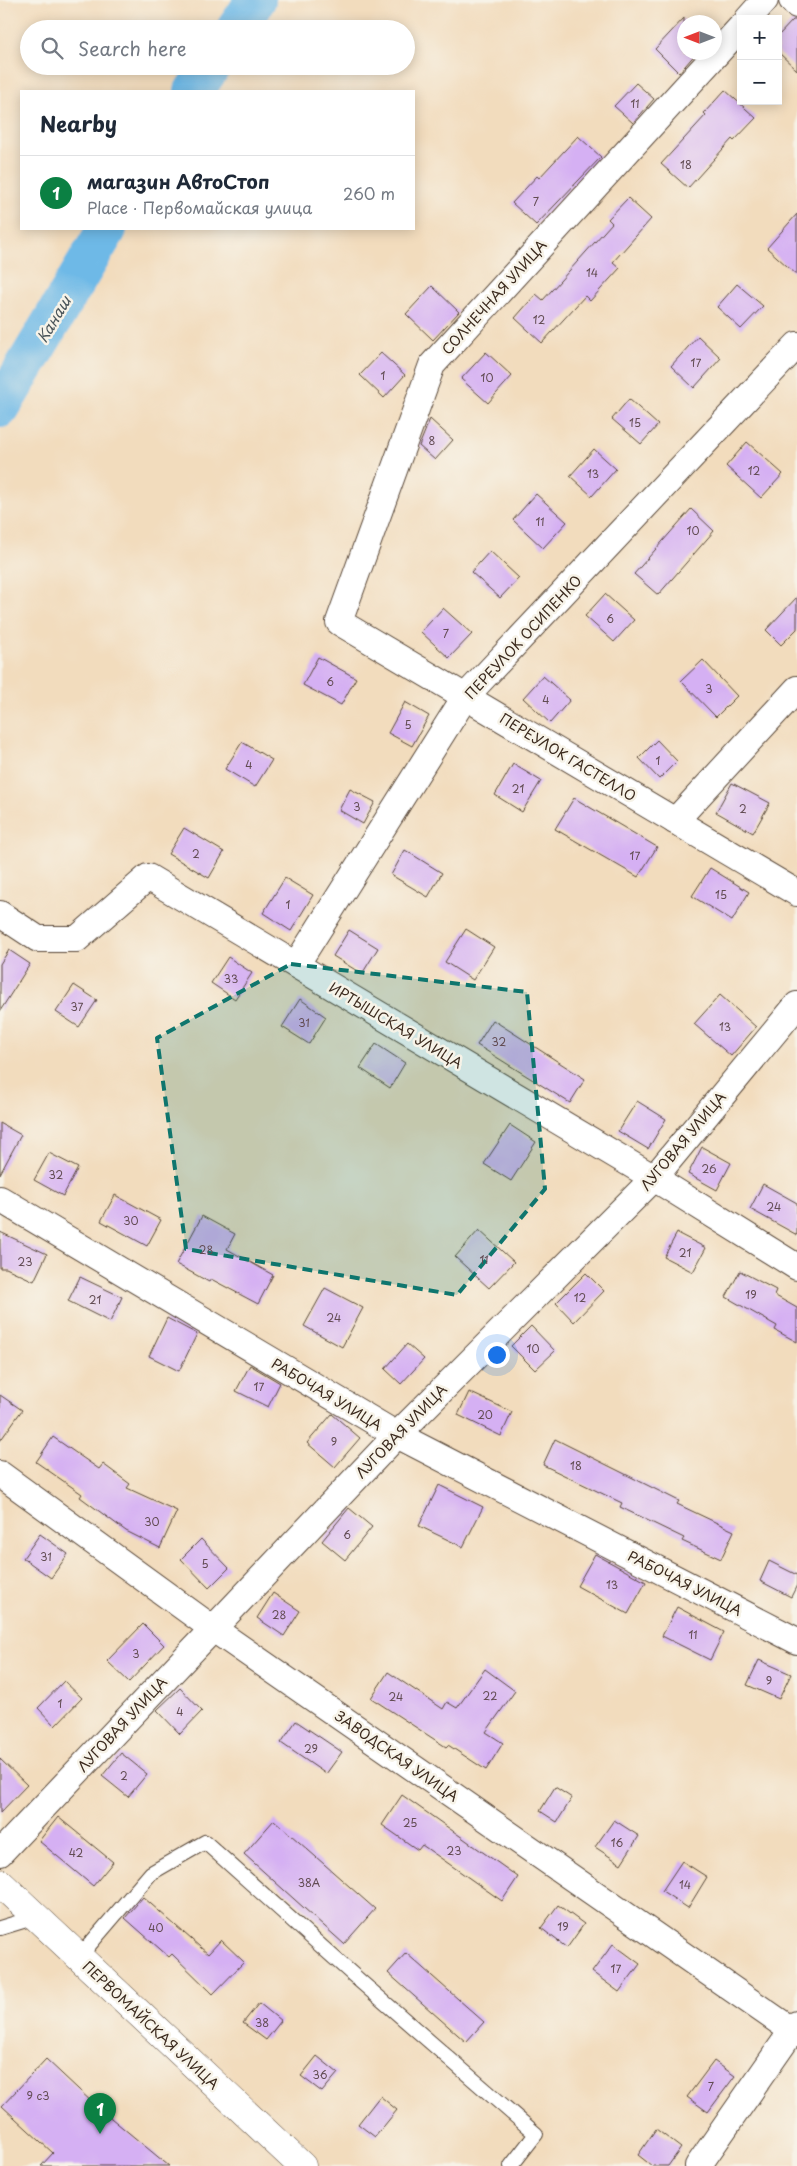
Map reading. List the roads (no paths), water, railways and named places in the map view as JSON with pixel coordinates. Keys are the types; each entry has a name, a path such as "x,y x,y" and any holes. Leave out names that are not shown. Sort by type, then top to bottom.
{"main road":[{"name":"ПЕРВОМАЙСКАЯ УЛИЦА","path":"0,1883 302,2166"}],"street":[{"path":"752,15 766,0"},
{"path":"792,0 797,5"},
{"name":"СОЛНЕЧНАЯ УЛИЦА","path":"338,622 432,365 737,31"},
{"name":"ПЕРЕУЛОК ОСИПЕНКО","path":"296,965 465,697 797,345"},
{"name":"ПЕРЕУЛОК ГАСТЕЛЛО","path":"338,622 797,893"},
{"path":"675,821 797,689"},
{"name":"ИРТЫШСКАЯ УЛИЦА","path":"0,914 38,940 77,940 148,877 654,1178 797,1267"},
{"name":"ЛУГОВАЯ УЛИЦА","path":"0,1853 397,1435 654,1178 797,1005"},
{"name":"РАБОЧАЯ УЛИЦА","path":"0,1199 397,1435 797,1641"},
{"name":"ЗАВОДСКАЯ УЛИЦА","path":"0,1474 212,1628 795,2030"},
{"path":"698,2166 795,2030"}],"lane":[{"path":"79,1957 152,1873 205,1842 360,1981 536,2134 511,2166"},
{"path":"0,1928 36,1917"}],"waterway":[{"name":"Канаш","path":"242,20 256,0"},
{"name":"Канаш","path":"195,90 205,75"},
{"name":"Канаш","path":"0,408 106,230"}],"place":[{"name":"магазин АвтоСтоп","path":"100,2134"}]}
